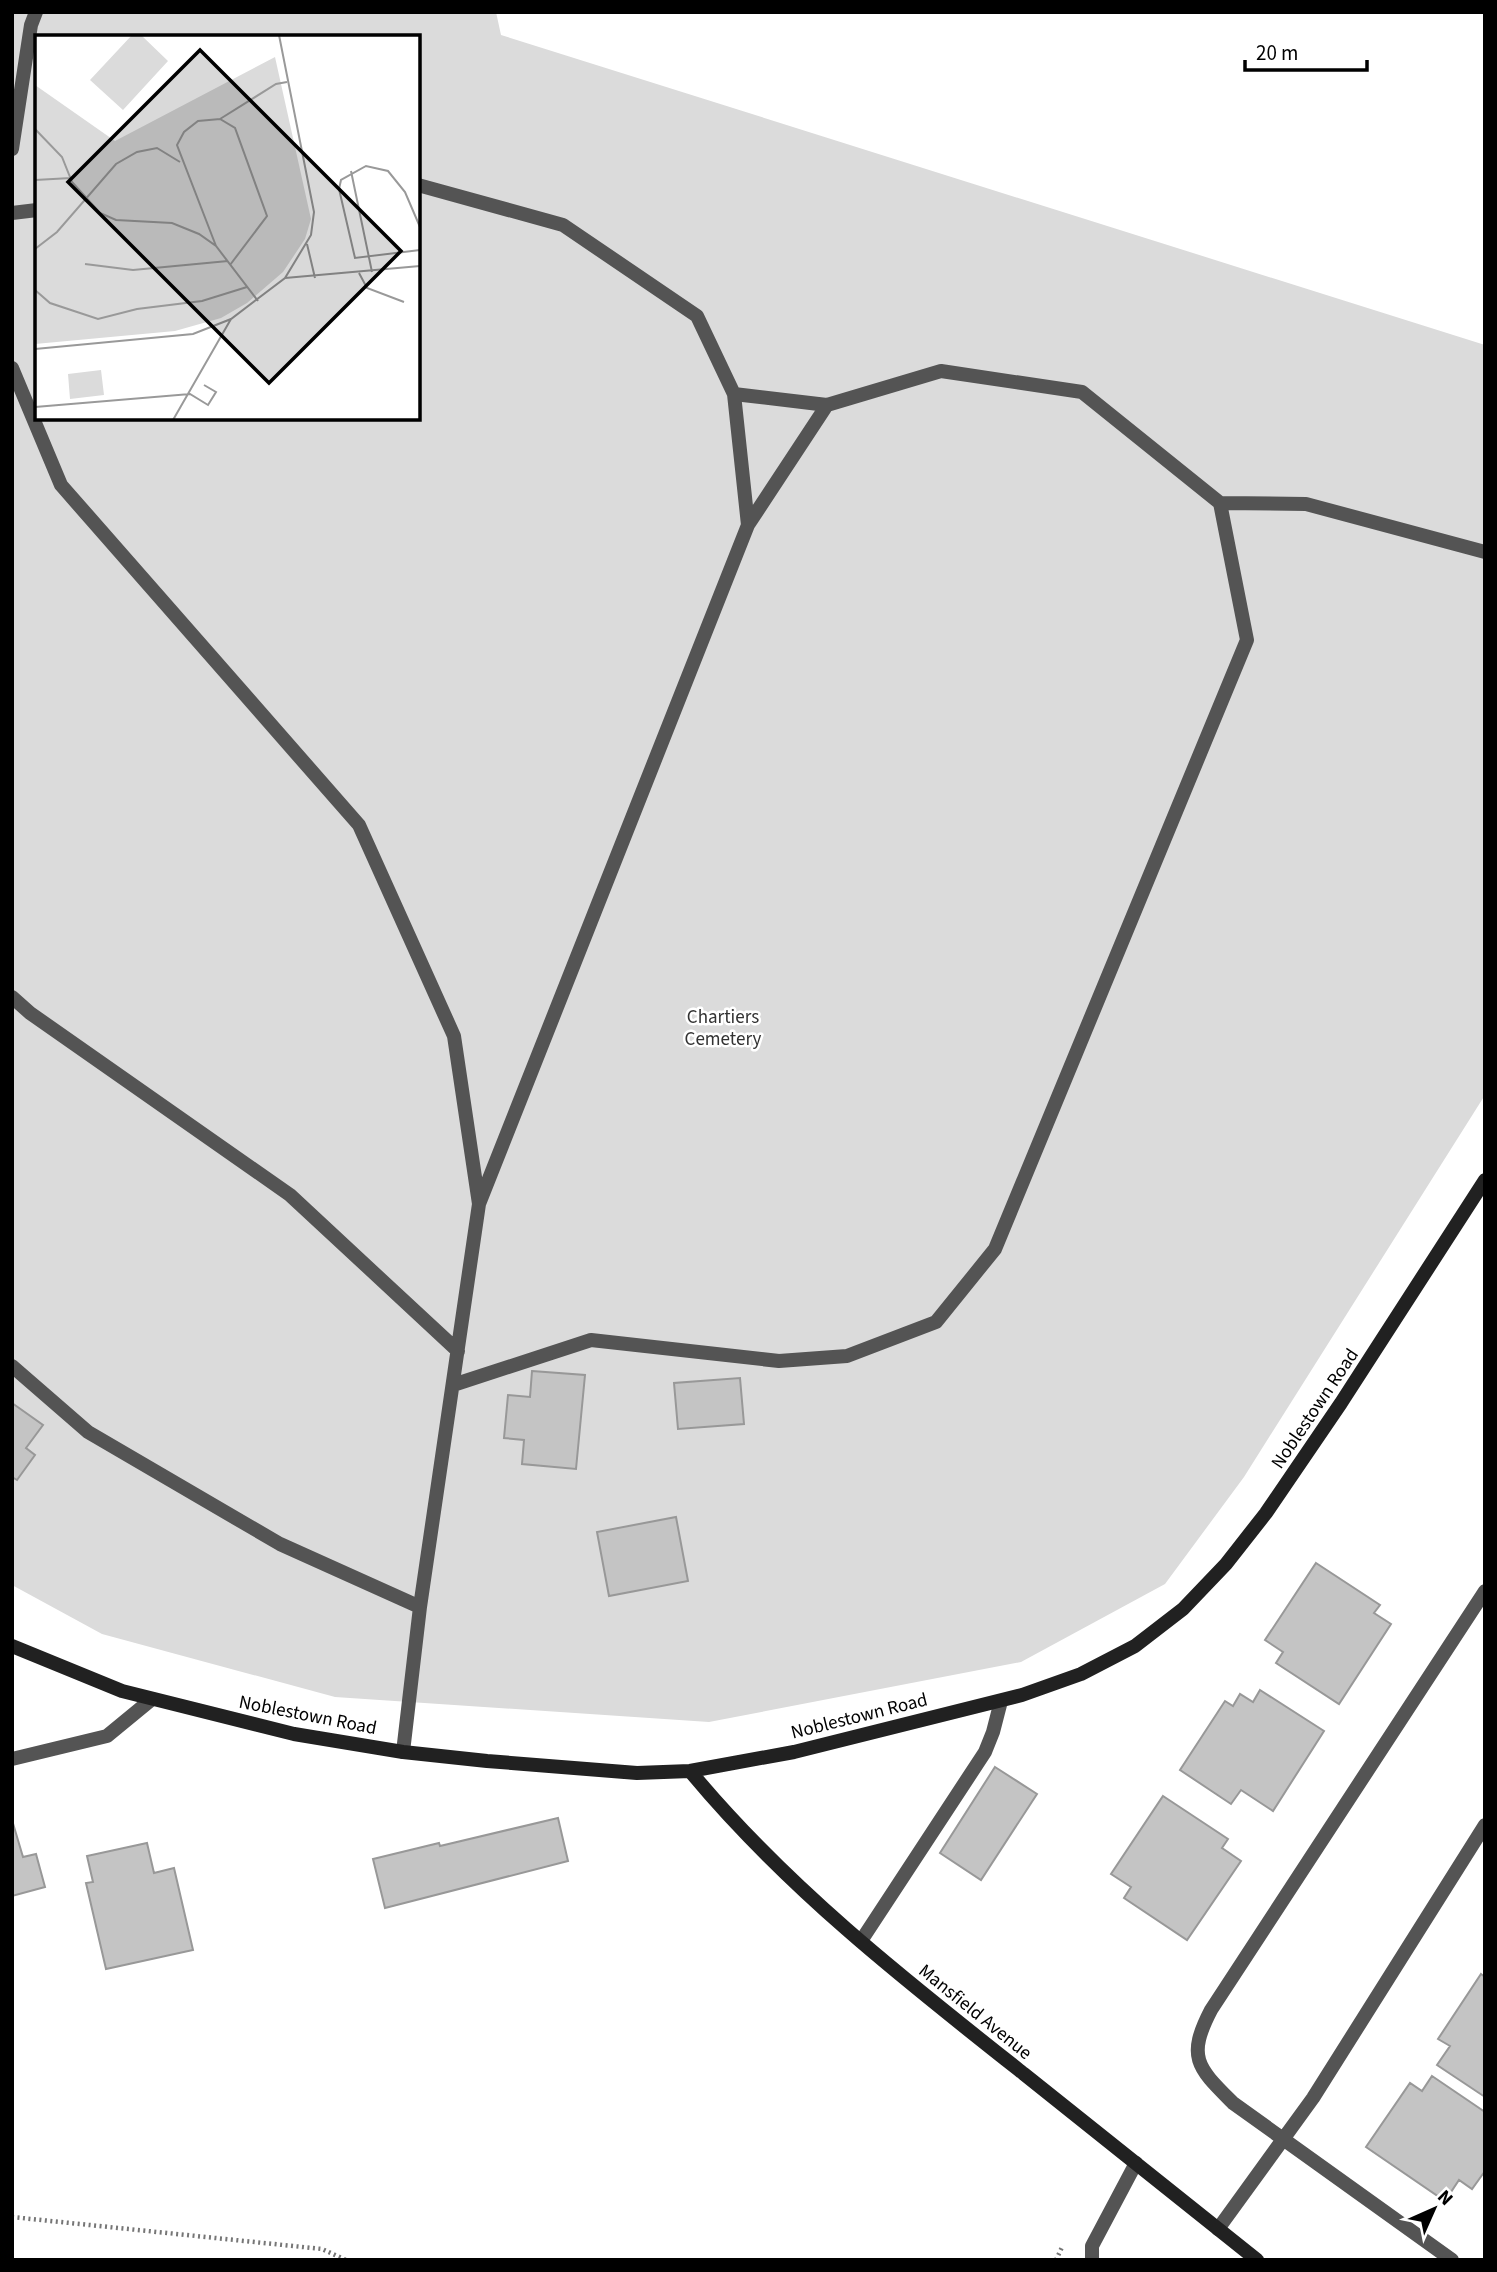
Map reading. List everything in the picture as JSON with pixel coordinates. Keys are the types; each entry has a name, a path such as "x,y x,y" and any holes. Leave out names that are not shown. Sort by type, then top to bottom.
{"main road":[{"name":"Noblestown Road","path":"12,1646 122,1691 294,1734 403,1752 564,1769 638,1773 690,1772 794,1752 1000,1701 1081,1674 1135,1646 1183,1609 1226,1564 1266,1513 1341,1403 1485,1180"},
{"name":"Mansfield Avenue","path":"690,1772 723,1812 763,1853 861,1941 1257,2260"}],"street":[{"path":"12,149 31,24 36,12"},
{"path":"420,186 563,225 697,316 734,394 748,525"},
{"path":"12,213 35,210"},
{"path":"12,368 61,485 359,825 454,1036 479,1204"},
{"path":"734,394 827,405 941,371 1082,392 1220,503 1306,504 1485,552"},
{"path":"403,1752 420,1607 479,1204 748,525 827,405"},
{"path":"453,1385 591,1340 779,1361 847,1356 936,1322 995,1249 1247,640 1220,503"},
{"path":"12,997 30,1013 290,1195 458,1351"},
{"path":"12,1366 88,1432 280,1544 420,1607"},
{"path":"1452,2260 1233,2103 1208,2078 1197,2057 1198,2034 1211,2010 1485,1591"},
{"path":"12,1759 107,1736 152,1699"},
{"path":"861,1941 985,1752 1000,1701"},
{"path":"1218,2229 1313,2098 1485,1825"},
{"path":"1092,2260 1092,2246 1136,2163"}],"path":[{"path":"12,2217 322,2249 346,2260"}],"green space":[{"name":"Chartiers Cemetery","path":"12,12 496,12 501,35 1485,345 1485,1095 1244,1477 1165,1584 1021,1662 709,1722 335,1697 102,1634 12,1585"}],"building":[{"path":"532,1371 585,1375 576,1469 522,1464 524,1440 504,1438 508,1395 530,1397"},
{"path":"740,1378 744,1424 678,1429 674,1383"},
{"path":"12,1403 43,1425 26,1448 35,1455 17,1480 12,1477"},
{"path":"676,1517 688,1581 609,1596 597,1532"},
{"path":"1316,1563 1380,1605 1374,1613 1391,1624 1339,1704 1276,1663 1283,1652 1265,1640"},
{"path":"1260,1690 1324,1731 1273,1811 1241,1790 1231,1804 1180,1770 1225,1701 1233,1706 1240,1694 1253,1702"},
{"path":"995,1767 1037,1794 981,1880 940,1853"},
{"path":"1163,1796 1228,1839 1222,1848 1241,1861 1187,1940 1124,1898 1131,1887 1111,1874"},
{"path":"558,1818 568,1861 385,1908 373,1859"},
{"path":"12,1820 23,1857 36,1854 45,1887 12,1896"},
{"path":"147,1843 154,1873 174,1868 193,1950 106,1969 86,1883 93,1882 87,1856"},
{"path":"1481,1974 1485,1977 1485,2097 1437,2065 1450,2046 1438,2039"},
{"path":"1432,2076 1485,2112 1485,2171 1472,2189 1459,2180 1445,2201 1366,2147 1410,2083 1422,2091"}]}
